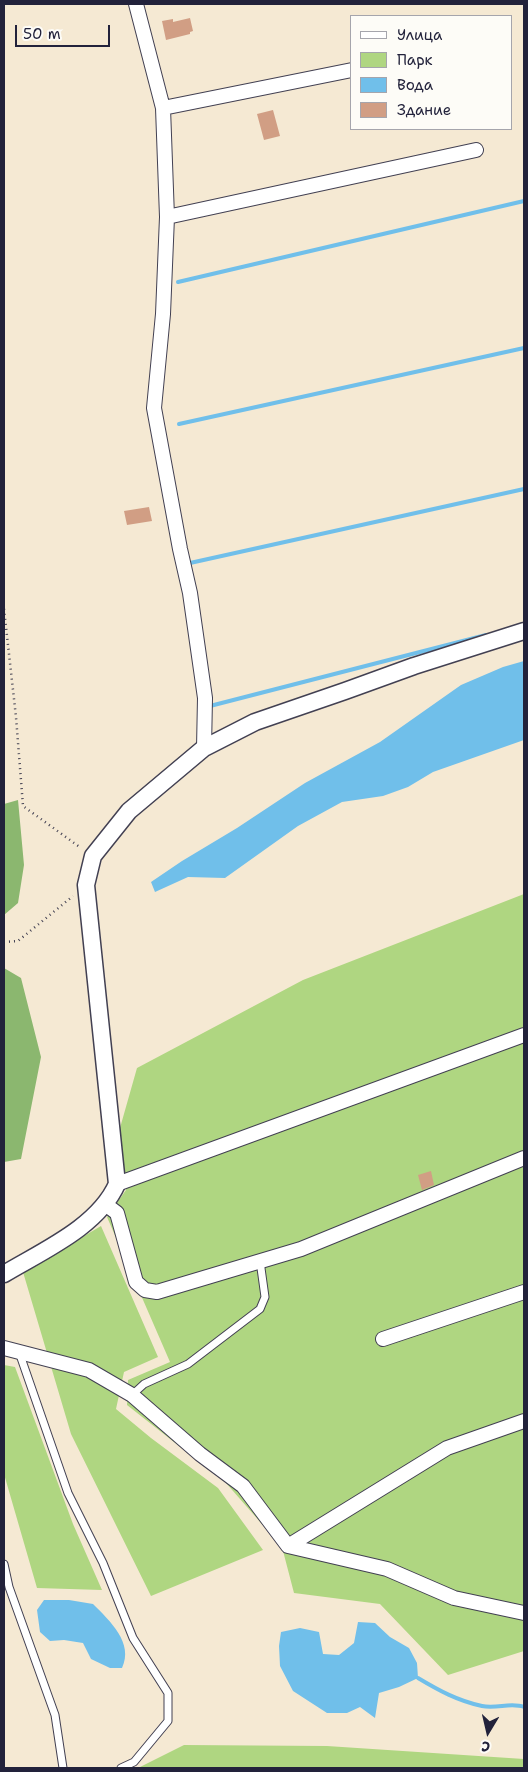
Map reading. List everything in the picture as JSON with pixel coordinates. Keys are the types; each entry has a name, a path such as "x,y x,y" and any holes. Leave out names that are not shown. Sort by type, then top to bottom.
{"street":[{"path":"136,4 162,108 167,217 163,314 154,408 176,531 190,593 206,698 204,748"},
{"path":"162,108 350,70"},
{"path":"167,217 476,150"},
{"path":"4,1274 76,1232 111,1198 117,1184 86,885 93,856 129,811 204,748 255,722 345,692 414,666 524,631"},
{"path":"117,1184 524,1035"},
{"path":"105,1204 117,1213 136,1282 145,1290 157,1292 301,1248 524,1158"},
{"path":"383,1338 524,1292"},
{"path":"4,1348 89,1370 132,1395 200,1454 243,1486 288,1546 387,1569 454,1598 524,1613"},
{"path":"288,1546 447,1448 524,1421"}],"lane":[{"path":"132,1395 144,1384 188,1364 260,1309 265,1297 260,1261"},
{"path":"19,1352 68,1493 103,1563 133,1638 168,1693 168,1721 134,1762 121,1768"},
{"path":"4,1564 9,1587 55,1715 62,1768"}],"path":[{"path":"4,609 16,717 23,806 93,856"},
{"path":"4,942 18,941 86,885"}],"green space":[{"path":"18,800 24,865 18,903 4,915 4,804"},
{"path":"524,894 524,1651 448,1675 380,1604 294,1593 282,1547 226,1483 127,1405 128,1380 170,1362 107,1217 126,1190 118,1135 137,1068 303,980"},
{"path":"4,968 21,978 41,1057 21,1159 4,1162"},
{"path":"101,1226 158,1357 124,1372 116,1409 218,1488 263,1550 151,1596 71,1434 23,1272"},
{"path":"4,1365 15,1367 73,1524 102,1590 37,1588 4,1474"},
{"path":"184,1745 327,1746 524,1759 524,1768 138,1768"}],"water":[{"path":"524,661 524,740 433,772 408,787 383,796 342,802 298,826 225,878 188,877 155,892 151,882 182,861 237,828 305,783 380,742 461,685 503,667"},
{"path":"44,1600 69,1600 93,1604 113,1625 123,1641 125,1659 122,1668 110,1668 91,1659 83,1643 64,1640 50,1641 40,1632 37,1610"},
{"path":"358,1622 375,1623 390,1637 409,1648 417,1663 418,1678 399,1687 379,1693 375,1718 360,1707 347,1713 327,1713 293,1691 280,1666 279,1646 281,1632 300,1628 319,1632 323,1654 339,1655 354,1643"}],"building":[{"path":"190,18 193,31 190,34 166,40 162,21 173,19 173,22"},
{"path":"273,110 280,136 264,140 257,114"},
{"path":"149,507 152,521 127,525 124,511"},
{"path":"431,1171 434,1185 422,1190 418,1175"}],"waterway":[{"path":"178,282 524,201"},
{"path":"179,424 524,348"},
{"path":"190,563 524,489"},
{"path":"210,706 486,635"},
{"path":"418,1678 448,1695 473,1704 488,1707 514,1705 524,1707"}]}
